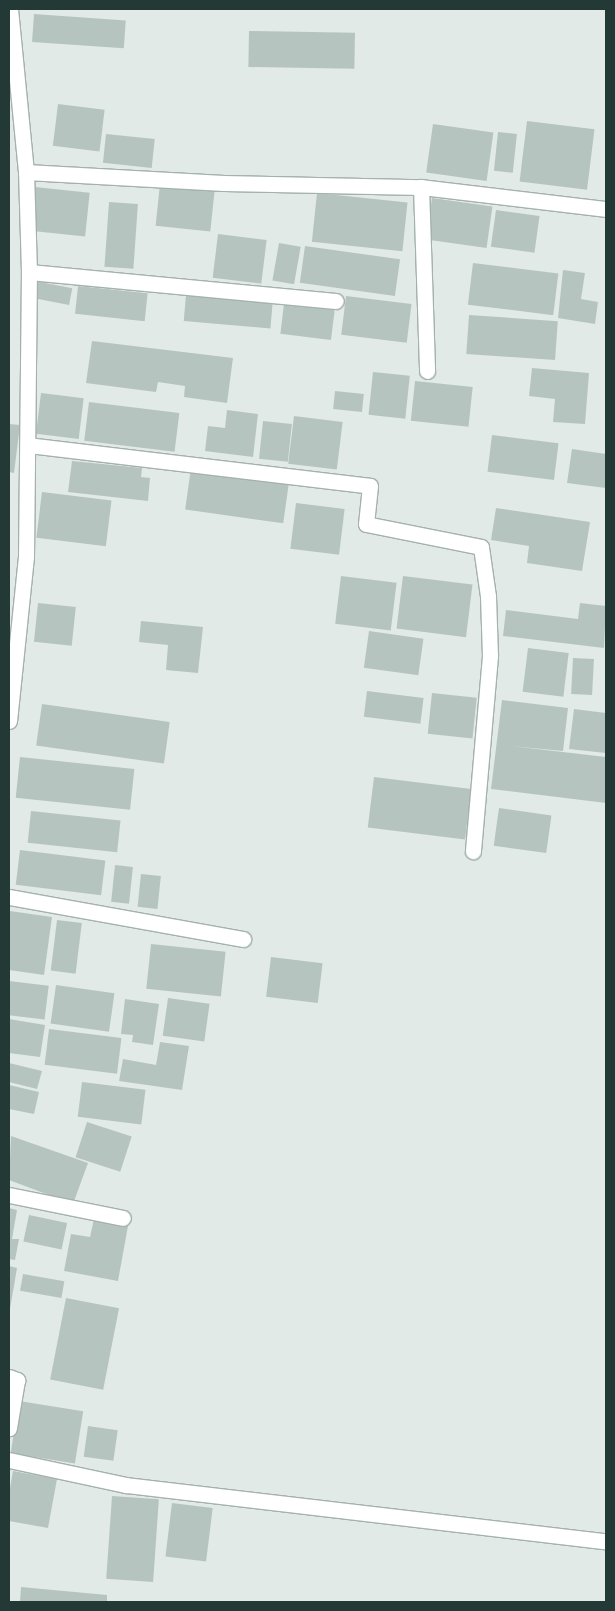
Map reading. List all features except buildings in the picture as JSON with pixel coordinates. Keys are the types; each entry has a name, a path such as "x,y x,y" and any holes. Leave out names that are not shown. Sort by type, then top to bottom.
{"street":[{"path":"9,721 26,557 30,272 26,172 10,9"},
{"path":"26,172 224,183 421,187 606,209"},
{"path":"421,187 427,371"},
{"path":"30,272 336,301"},
{"path":"28,445 370,486 366,524 481,548 488,596 490,656 473,851"},
{"path":"9,896 243,939"},
{"path":"9,1194 123,1218"},
{"path":"9,1377 17,1380 9,1428"},
{"path":"9,1460 126,1485 606,1541"}]}
